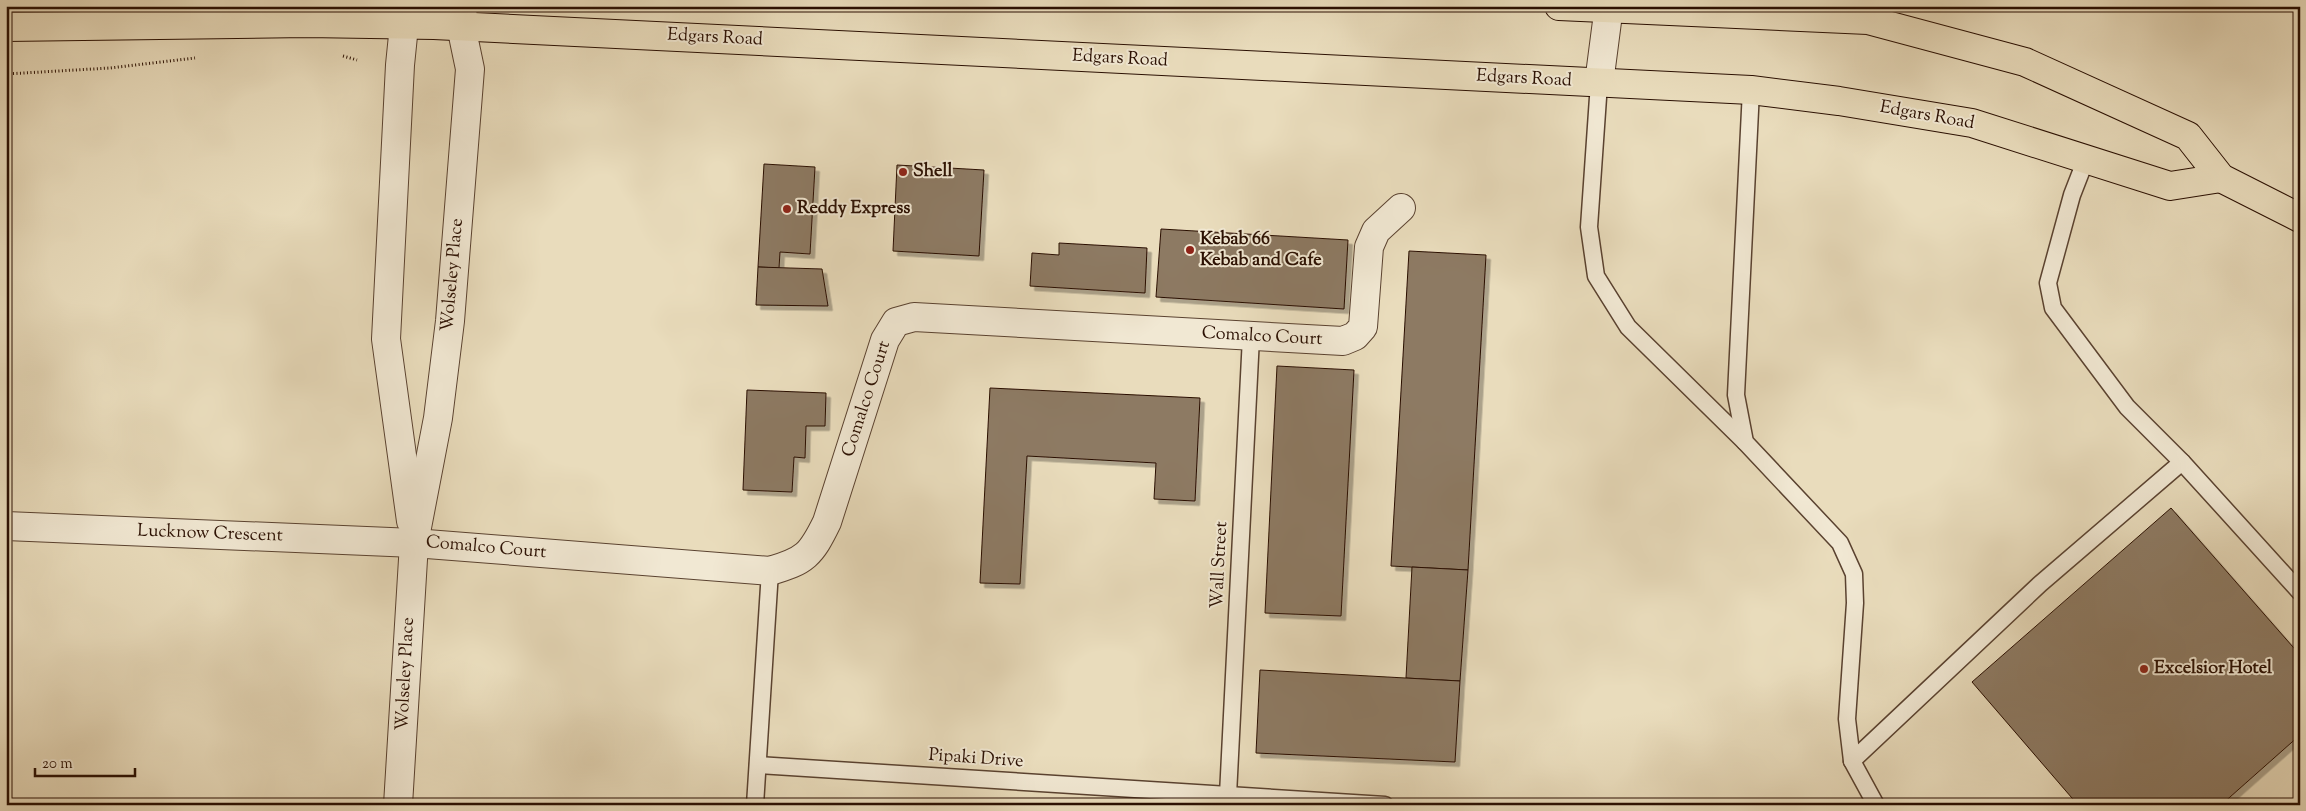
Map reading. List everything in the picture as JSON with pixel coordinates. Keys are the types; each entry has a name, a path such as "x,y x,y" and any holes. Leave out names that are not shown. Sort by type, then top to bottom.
{"main road":[{"path":"1559,6 1868,20 2025,62 2188,136 2220,178 2300,218"},
{"name":"Edgars Road","path":"6,27 404,15 462,16 1599,83 1752,90 1839,101 1972,123 2170,186 2220,178"}],"street":[{"path":"1599,83 1609,8"},
{"name":"Wolseley Place","path":"404,15 386,339 414,543"},
{"name":"Wolseley Place","path":"398,805 414,543 438,418 450,321 470,69 462,16"},
{"name":"Comalco Court","path":"414,543 770,571 795,564 815,548 828,522 885,340 896,322 914,317 1343,341 1355,336 1363,327 1369,247 1376,231 1401,208"},
{"name":"Lucknow Crescent","path":"6,526 414,543"}],"lane":[{"path":"1599,83 1590,227 1596,276 1628,327 1746,442 1840,543 1854,574 1855,603 1847,719 1852,761 1876,805"},
{"path":"1746,442 1736,394 1752,90"},
{"path":"2086,159 2077,181 2048,283 2053,308 2127,407 2182,462 2298,587"},
{"name":"Wall Street","path":"1228,795 1251,337"},
{"path":"1852,761 2040,584 2182,462"},
{"path":"755,805 770,571"},
{"name":"Pipaki Drive","path":"758,765 1386,805"}],"path":[{"path":"338,55 357,60"},
{"path":"6,74 110,68 202,57"}],"building":[{"name":"Reddy Express","path":"764,164 815,167 810,254 780,252 779,268 758,267"},
{"path":"897,165 984,170 979,256 893,251"},
{"path":"1161,229 1348,240 1344,309 1156,297"},
{"path":"1059,243 1147,248 1145,293 1030,286 1032,253 1059,255"},
{"path":"1409,251 1486,255 1468,570 1391,566"},
{"path":"758,267 822,269 828,306 756,305"},
{"path":"1277,366 1354,370 1341,616 1265,613"},
{"path":"990,388 1200,398 1195,501 1154,499 1156,463 1027,456 1020,584 980,583"},
{"path":"747,390 826,393 825,426 806,426 805,458 794,457 792,492 743,490"},
{"name":"Excelsior Hotel","path":"2171,508 2300,655 2300,735 2221,805 2078,805 1972,682"},
{"path":"1412,567 1468,570 1460,681 1406,678"},
{"path":"1260,670 1460,681 1455,762 1256,753"},
{"path":"875,800 949,805 875,805"}],"place":[{"name":"Shell","path":"903,172"},
{"name":"Reddy Express","path":"787,209"},
{"name":"Kebab 66 Kebab and Cafe","path":"1190,250"},
{"name":"Excelsior Hotel","path":"2144,669"}]}
